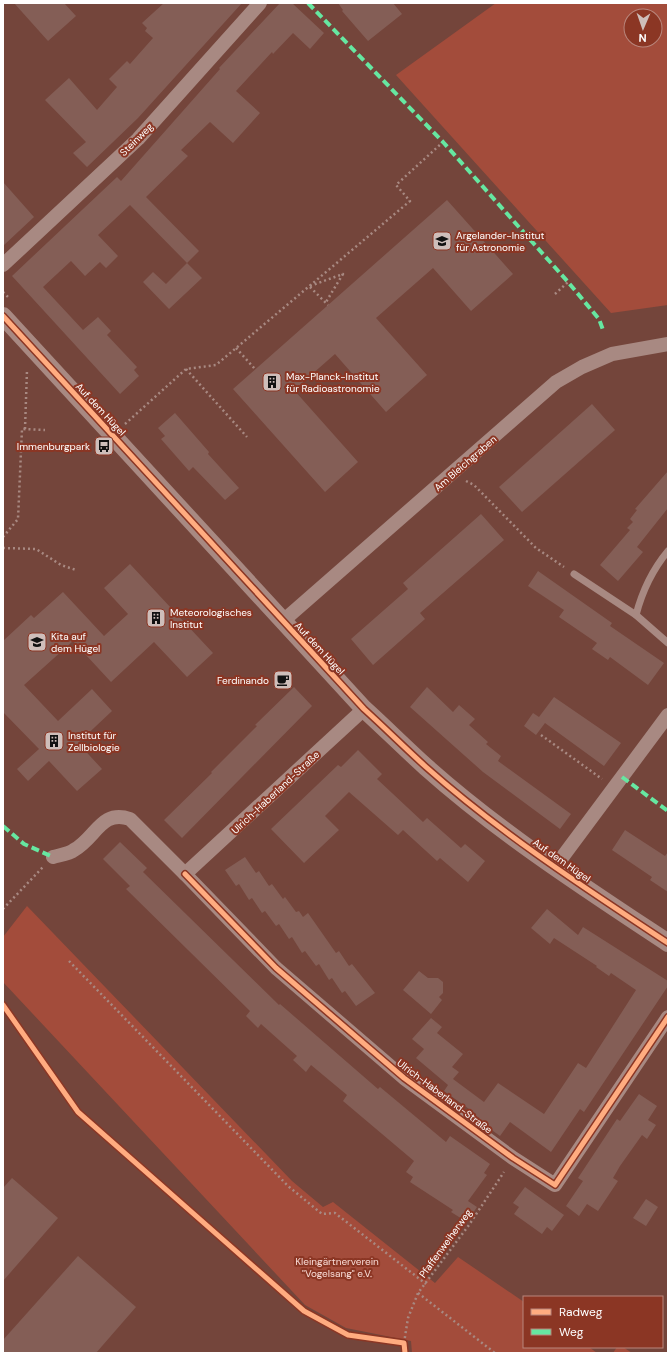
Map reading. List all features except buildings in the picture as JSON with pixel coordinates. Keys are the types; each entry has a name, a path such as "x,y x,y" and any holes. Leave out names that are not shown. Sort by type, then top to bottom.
{"street":[{"name":"Steinweg","path":"3,265 138,139 260,3"},
{"name":"Auf dem Hügel","path":"3,316 364,709 426,768 489,818 555,867 668,943"},
{"name":"Am Bleichgraben","path":"283,621 556,382 582,367 612,354 668,344"},
{"name":"Ulrich-Haberland-Straße","path":"185,874 364,709"},
{"path":"555,867 668,715"},
{"name":"Ulrich-Haberland-Straße","path":"53,857 74,850 108,818 120,816 130,819 276,968 404,1078 513,1158 555,1184 668,1017"}],"lane":[{"path":"636,615 640,598 660,560 668,551"},
{"path":"574,574 636,615 668,643"}],"path":[{"path":"124,425 186,369 216,366 410,201 396,185 443,142"},
{"path":"342,274 327,303 309,286 342,274"},
{"path":"555,294 568,282"},
{"path":"236,348 255,369"},
{"path":"3,537 18,519 22,429 25,429 28,364"},
{"path":"186,369 247,437"},
{"path":"25,429 45,430"},
{"path":"456,471 466,481 474,485 536,548 574,574"},
{"path":"3,548 36,549 60,565 76,570"},
{"path":"541,735 614,788"},
{"path":"3,909 53,857"},
{"path":"69,961 288,1186 322,1214 335,1213 426,1284"},
{"path":"418,1293 495,1353"}],"green space":[{"path":"496,3 668,3 668,305 611,313 396,75"},
{"name":"Kleingärtnerverein \"Vogelsang\" e.V.","path":"27,906 292,1181 323,1207 333,1202 435,1283 458,1257 523,1301 523,1348 590,1348 597,1353 412,1353 411,1341 346,1328 305,1305 3,982 3,937"},
{"path":"616,1348 624,1348 632,1353 613,1353"}],"marked path":[{"path":"308,3 443,142 568,282 599,319 603,330"},
{"path":"622,777 668,811"},
{"path":"3,826 24,844 53,857"}],"cycle path":[{"path":"3,316 364,709 426,767 483,815 606,902 668,943"},
{"path":"185,874 276,968 404,1078 513,1158 555,1185 668,1017"},
{"path":"3,1005 78,1112 304,1311 348,1335 404,1343 405,1353"}],"place":[{"name":"Argelander-Institut für Astronomie","path":"442,241"},
{"name":"Max-Planck-Institut für Radioastronomie","path":"272,382"},
{"name":"Immenburgpark","path":"104,446"},
{"name":"Meteorologisches Institut","path":"156,618"},
{"name":"Kita auf dem Hügel","path":"37,642"},
{"name":"Ferdinando","path":"283,680"},
{"name":"Institut für Zellbiologie","path":"54,741"}]}
